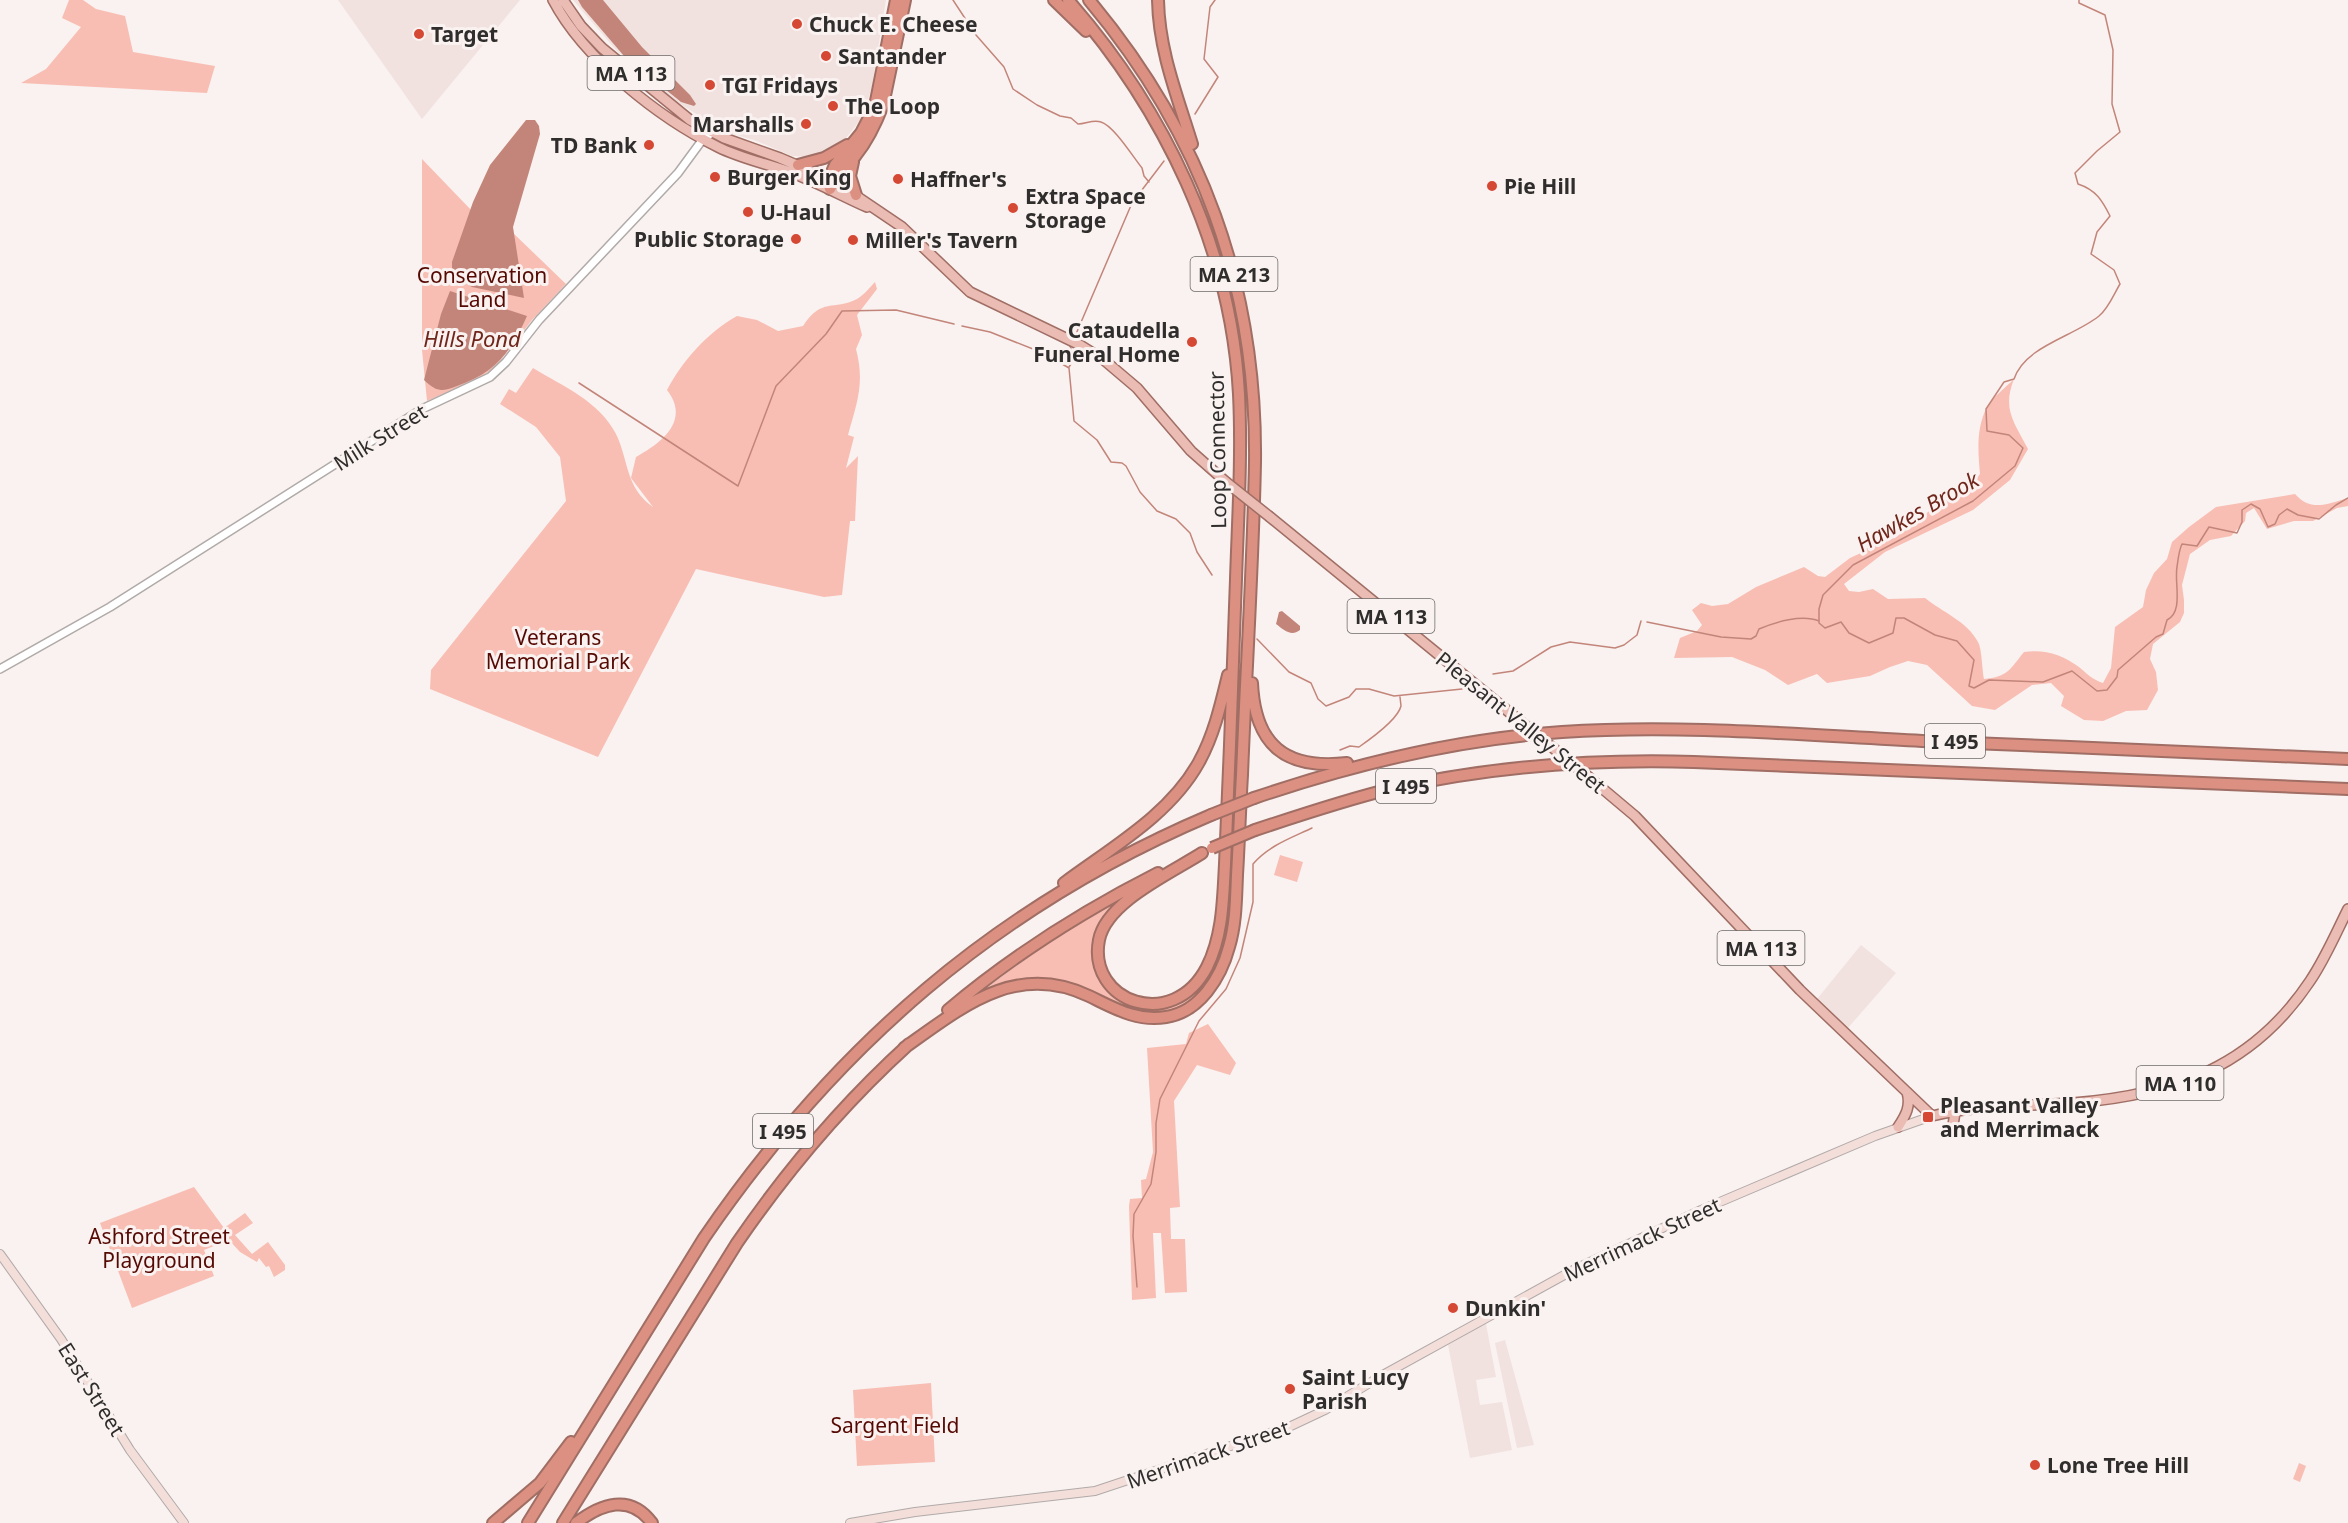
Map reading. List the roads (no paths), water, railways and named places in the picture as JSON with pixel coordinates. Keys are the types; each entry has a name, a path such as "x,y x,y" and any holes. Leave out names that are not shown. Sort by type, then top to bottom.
{"highway":[{"path":"1054,0 1082,25 1129,78"},
{"name":"Loop Connector","path":"1068,0 1101,38 1129,78 1168,142 1186,182 1216,264 1230,323 1239,395 1241,459 1233,654"},
{"name":"Loop Connector","path":"1089,0 1136,60 1160,96 1183,139 1209,198 1233,272 1250,359 1256,446 1250,584"},
{"path":"1158,0 1158,21 1164,60 1209,198"},
{"path":"830,184 835,165 859,135 878,98 900,2"},
{"path":"830,184 868,138 883,105 900,2"},
{"path":"798,165 815,162 834,154 859,135"},
{"path":"855,156 850,176 856,195"},
{"path":"1250,584 1254,710 1259,726 1268,741 1287,755 1314,763 1334,764 1387,758"},
{"path":"904,1048 968,1004 1000,990 1025,983 1049,984 1076,990 1130,1015 1144,1018 1166,1018 1182,1012 1199,1001 1209,989 1225,960 1235,916 1250,584"},
{"path":"1207,850 1128,900 1106,922 1099,942 1099,961 1106,978 1124,997 1154,1005 1174,1001 1186,994 1198,982 1214,951 1222,909 1233,654"},
{"path":"1034,908 1059,886 1162,809 1184,784 1199,762 1213,731 1233,654"},
{"name":"I 495","path":"528,1523 704,1238 748,1175 801,1110 854,1054 911,1000 960,961 1034,908 1107,865 1211,815 1254,798 1328,774 1387,758 1495,738 1562,732 1642,729 2348,759"},
{"name":"I 495","path":"563,1523 737,1243 765,1203 835,1117 904,1048 978,985 1043,939 1120,893 1207,850 1255,830 1353,799 1443,778 1516,767 1621,760 2348,789"},
{"path":"493,1523 540,1483 596,1412"},
{"path":"576,1523 598,1508 615,1504 637,1509 652,1523"}],"main road":[{"name":"Pleasant Valley Street","path":"553,0 570,27 614,74 658,111 703,139 738,155 830,184 856,195 908,233 969,292 1080,345 1122,373 1146,397 1191,451 1226,482 1635,816 1800,990 1932,1116"},
{"name":"Pleasant Valley Street","path":"563,0 581,26 602,48 677,112 708,130 743,146 798,165 883,214"},
{"name":"Merrimack Street","path":"850,1523 915,1512 1095,1491 1291,1426 1325,1410 1381,1376 1575,1270 1683,1217 1898,1127 1932,1116 1955,1112 2127,1098 2153,1092 2202,1075 2250,1046 2291,1007 2318,968 2348,909"},
{"path":"1898,1127 1908,1109 1907,1092"},
{"path":"1952,1132 1955,1112"},
{"name":"East Street","path":"0,1254 61,1339 130,1450 184,1523"}],"street":[{"name":"Milk Street","path":"0,669 110,608 422,409 490,377 506,362 539,320 678,173 708,130"}],"water":[{"path":"578,0 603,0 642,47 690,95 696,104 694,106 681,102 624,56"},
{"name":"Hills Pond","path":"526,120 535,120 540,134 513,227 524,298 472,287 452,276 452,262 473,202 490,165"},
{"name":"Hills Pond","path":"450,291 527,316 508,351 492,368 470,381 439,390 424,380 441,314"},
{"path":"1282,611 1300,626 1300,630 1291,633 1276,624 1279,612"}],"waterway":[{"path":"953,0 976,35 1004,67 1013,89 1037,105 1060,116 1071,118 1078,124 1095,121 1112,129 1142,168 1149,182"},
{"path":"1195,114 1218,77 1204,59 1210,7 1215,0"},
{"name":"Hawkes Brook","path":"2079,0 2079,3 2105,15 2113,50 2112,104 2120,132 2075,173 2078,184 2098,196 2110,216 2097,232 2091,254 2114,270 2120,284 2099,316 2028,358 2014,379 2004,382 1986,409 1987,431 2009,435 2023,448 2015,466 1973,501 1853,565 1823,595 1819,609 1819,623 1825,628 1841,622 1849,633 1869,643 1893,633 1896,618 1904,618 1935,635 1957,641 1974,660 1969,686 1974,688 1989,680 2043,682 2072,671 2097,691 2107,690 2117,677 2118,670 2156,637 2163,634 2167,620 2172,616 2177,604 2176,573 2182,544 2197,546 2209,527 2237,533 2242,522 2242,510 2251,504 2260,509 2268,527 2275,524 2279,515 2287,509 2298,515 2319,519 2348,498"},
{"path":"1076,334 1132,203 1164,161"},
{"path":"579,383 738,486 776,386 826,334 842,311 896,310 954,324"},
{"path":"962,326 990,332 1038,351"},
{"path":"1069,367 1074,359 1070,346"},
{"path":"1057,361 1069,368 1074,421 1097,440 1111,462 1122,463 1126,466 1140,492 1157,511 1176,519 1190,533 1197,552 1212,575"},
{"path":"1647,622 1721,637 1751,639 1756,636 1759,629 1781,622 1805,618 1819,621"},
{"path":"1493,674 1513,671 1551,647 1570,642 1615,648 1624,645 1637,635 1641,621"},
{"path":"1257,639 1289,672 1311,683 1318,699 1326,706 1349,697 1356,689 1369,689 1394,696 1462,689"},
{"path":"1340,750 1350,746 1359,747 1383,729 1399,711 1400,697"},
{"path":"1137,1287 1133,1236 1134,1214 1151,1184 1160,1099 1199,1021 1226,989 1240,958 1253,902 1253,864 1273,847 1312,828"}],"place":[{"name":"Chuck E. Cheese","path":"797,24"},
{"name":"Target","path":"419,34"},
{"name":"Santander","path":"826,56"},
{"name":"TGI Fridays","path":"710,85"},
{"name":"The Loop","path":"833,106"},
{"name":"Marshalls","path":"806,124"},
{"name":"TD Bank","path":"649,145"},
{"name":"Burger King","path":"715,177"},
{"name":"Haffner's","path":"898,179"},
{"name":"Pie Hill","path":"1492,186"},
{"name":"Extra Space Storage","path":"1013,208"},
{"name":"U-Haul","path":"748,212"},
{"name":"Public Storage","path":"796,239"},
{"name":"Miller's Tavern","path":"853,240"},
{"name":"Cataudella Funeral Home","path":"1192,342"},
{"name":"Pleasant Valley and Merrimack","path":"1928,1117"},
{"name":"Dunkin'","path":"1453,1308"},
{"name":"Saint Lucy Parish","path":"1290,1389"},
{"name":"Lone Tree Hill","path":"2035,1465"}],"park label":[{"name":"Conservation Land","path":"482,287"},
{"name":"Veterans Memorial Park","path":"558,649"},
{"name":"Ashford Street Playground","path":"159,1248"},
{"name":"Sargent Field","path":"895,1425"}]}
